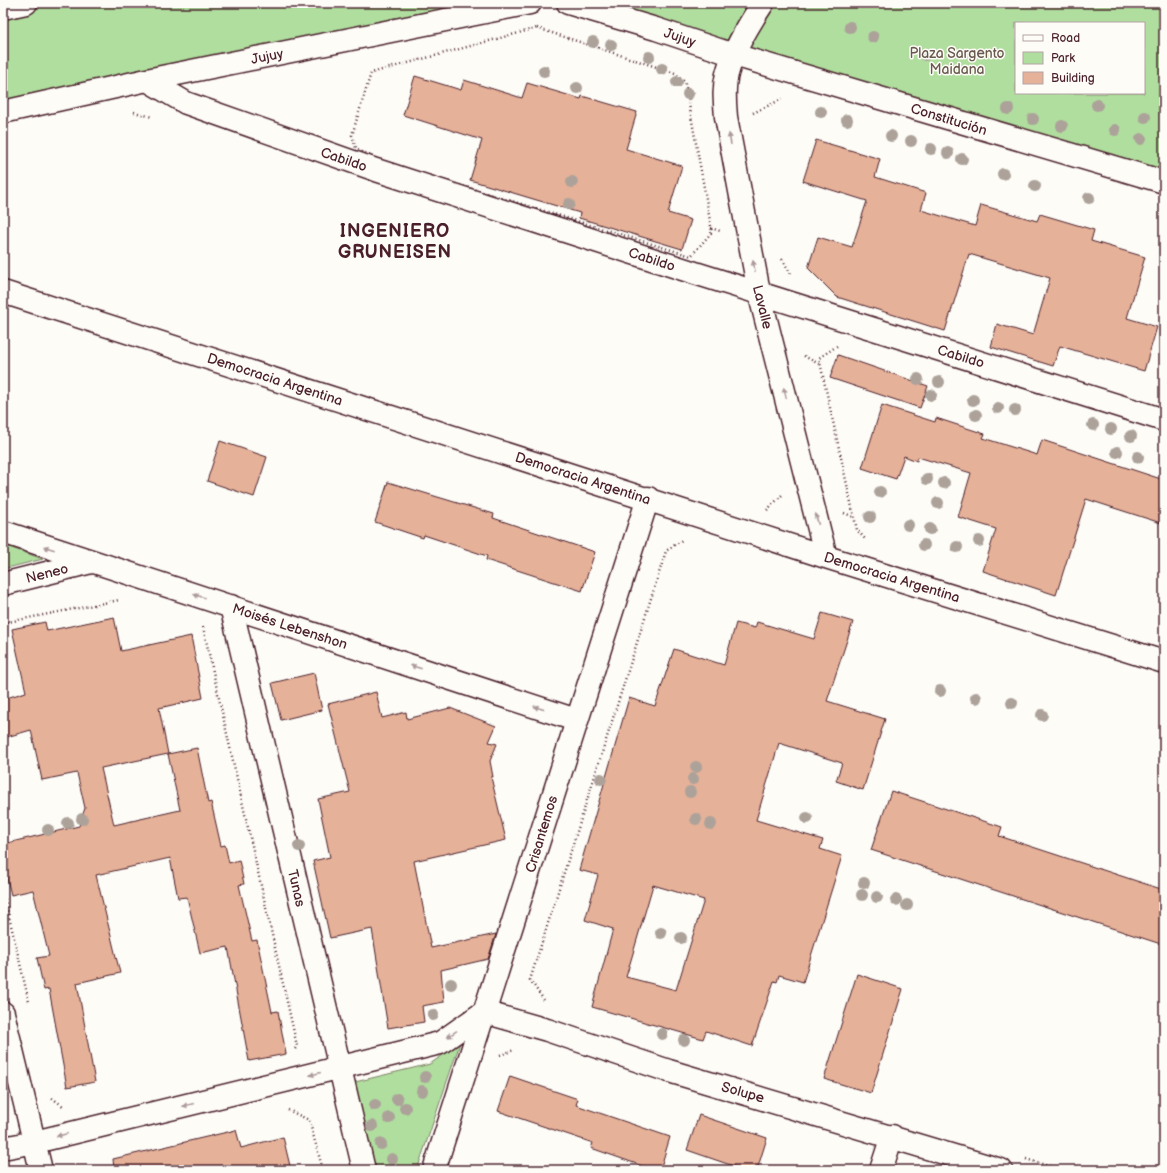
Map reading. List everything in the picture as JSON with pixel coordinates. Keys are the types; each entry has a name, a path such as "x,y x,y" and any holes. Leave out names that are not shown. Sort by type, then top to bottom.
{"street":[{"path":"3,8 26,3"},
{"name":"Jujuy","path":"3,112 147,80 530,3"},
{"name":"Jujuy","path":"568,3 656,29 734,55"},
{"path":"734,55 763,3"},
{"name":"Constitución","path":"734,55 1164,182"},
{"name":"Lavalle","path":"734,55 727,75 724,95 726,117 759,292 826,556"},
{"name":"Cabildo","path":"147,80 186,103 376,170 1164,420"},
{"name":"Democracia Argentina","path":"3,292 826,556 1164,662"},
{"name":"Crisantemos","path":"434,1170 576,720 648,498"},
{"name":"Moisés Lebenshon","path":"3,532 576,720"},
{"name":"Neneo","path":"3,584 91,562"},
{"name":"Tunas","path":"231,606 338,1068 364,1170"},
{"path":"3,1012 42,1170"},
{"path":"3,1148 35,1142 440,1042 484,1012"},
{"name":"Solupe","path":"484,1012 547,1030 668,1071 892,1136 1001,1170"},
{"path":"881,1170 892,1136"}],"path":[{"path":"537,28 675,73 685,82 712,232 691,256 378,160 356,148 352,134 371,73 537,28"},
{"path":"754,118 753,112 784,98"},
{"path":"128,110 158,119"},
{"path":"780,256 794,280"},
{"path":"841,343 819,358 857,530"},
{"path":"765,512 785,492"},
{"path":"548,1006 530,980 666,551 685,538"},
{"path":"3,623 127,599"},
{"path":"198,622 203,627 297,1046 292,1052"},
{"path":"3,891 30,1006"},
{"path":"497,1057 521,1047"},
{"path":"50,1090 52,1098 64,1107"},
{"path":"281,1111 289,1110 309,1120 323,1170"},
{"path":"1024,1158 1062,1170"}],"green space":[{"path":"3,3 530,3 3,112"},
{"name":"Plaza Sargento Maidana","path":"568,3 1164,3 1164,182"},
{"path":"3,545 43,559 3,569"},
{"path":"460,1043 417,1170 375,1170 351,1083 430,1064"}],"building":[{"path":"415,76 461,90 464,80 522,98 527,83 581,99 582,96 637,112 626,149 682,166 668,213 691,220 682,249 579,218 580,213 470,180 482,140 403,115"},
{"path":"816,140 880,159 875,177 926,193 921,210 975,226 981,205 1037,221 1040,214 1094,230 1091,241 1145,257 1127,318 1157,327 1144,371 1060,346 1053,366 991,347 997,324 1033,335 1050,278 969,254 945,331 837,297 808,268 818,237 852,247 867,201 803,181"},
{"path":"838,355 928,386 920,408 830,378"},
{"path":"882,405 935,422 936,418 985,434 983,438 1037,455 1042,440 1164,480 1164,524 1086,499 1056,595 983,571 996,529 958,517 971,473 918,457 917,461 904,456 896,479 862,468"},
{"path":"220,441 267,457 254,497 207,481"},
{"path":"388,482 494,514 493,518 595,552 582,591 486,560 487,556 424,535 423,538 375,522"},
{"path":"822,613 853,622 827,701 885,719 863,790 836,781 842,763 779,743 756,820 823,840 820,849 842,856 803,982 779,975 777,982 774,981 752,1046 706,1031 703,1039 592,1007 613,929 585,920 598,875 579,870 629,698 655,706 674,649 724,665 736,623 755,628 757,622 814,639","holes":["653,885 704,900 676,990 626,977"]},
{"path":"114,617 121,651 191,636 203,698 159,708 168,754 197,748 208,803 211,802 221,846 225,845 229,863 239,860 244,884 239,885 252,941 257,940 272,1012 278,1011 286,1054 249,1061 228,947 200,953 187,897 178,898 170,858 96,875 120,973 77,983 95,1082 67,1087 49,989 44,990 37,958 49,956 33,890 11,895 3,862 3,844 79,826 85,808 77,773 42,780 31,730 3,738 3,699 26,692 12,629 45,622 47,631","holes":["168,754 180,810 114,825 101,768"]},
{"path":"314,673 322,710 281,720 272,683"},
{"path":"376,692 382,718 406,712 407,719 450,708 496,726 489,742 497,744 490,761 493,777 491,777 506,840 414,861 431,948 496,934 488,959 441,970 444,1002 422,1006 424,1022 388,1028 372,929 330,938 313,861 330,857 318,799 350,792 328,704"},
{"path":"891,791 1002,827 999,836 1164,890 1164,945 871,850"},
{"path":"857,974 903,989 871,1093 824,1079"},
{"path":"510,1076 578,1099 576,1105 670,1137 660,1170 654,1170 591,1148 593,1143 498,1111"},
{"path":"699,1115 767,1138 757,1170 745,1170 687,1150"},
{"path":"236,1130 241,1148 283,1137 291,1170 114,1170 113,1159"}],"district":[{"name":"INGENIERO GRUNEISEN","path":"395,241"}]}
